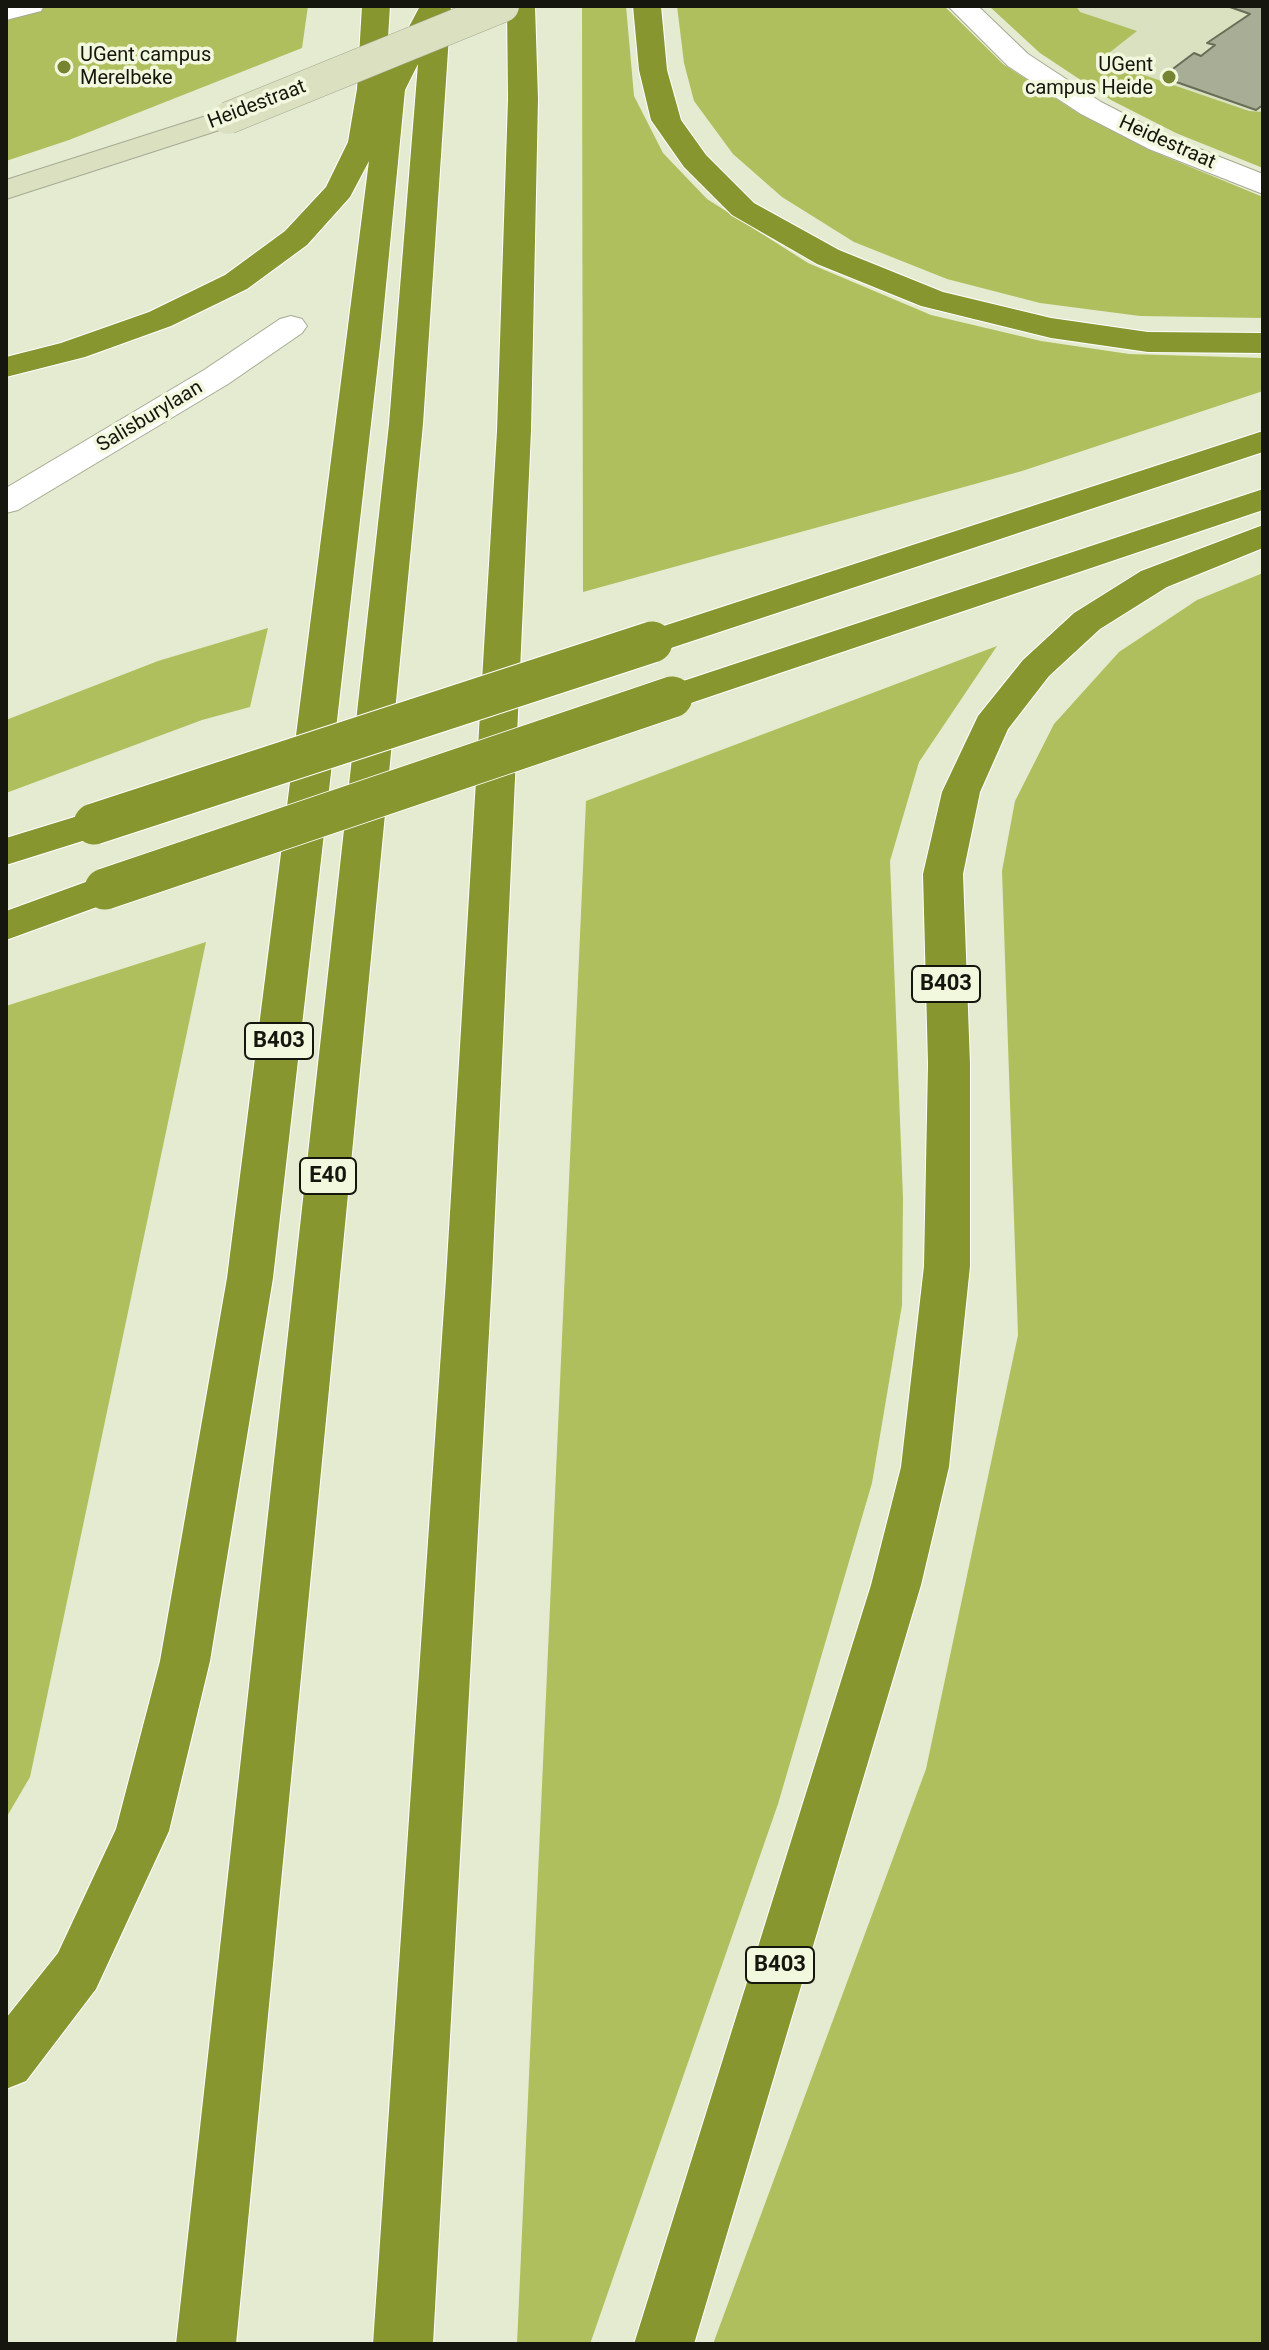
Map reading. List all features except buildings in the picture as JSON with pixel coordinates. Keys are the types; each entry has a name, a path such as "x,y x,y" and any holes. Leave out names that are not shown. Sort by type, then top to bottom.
{"highway":[{"path":"6,367 73,350 160,319 236,282 296,238 339,191 363,142 371,89 376,6"},
{"name":"B403","path":"6,2062 77,1971 142,1831 185,1661 250,1278 369,307 391,90 435,6"},
{"name":"E40","path":"206,2344 406,424 435,6"},
{"path":"403,2344 469,1279 514,431 523,99 521,6"},
{"path":"647,6 653,70 666,120 695,161 743,209 828,257 932,299 1051,328 1148,342 1263,343"},
{"path":"6,852 1263,441"},
{"path":"6,926 105,889 1263,499"},
{"name":"B403","path":"664,2344 896,1585 925,1467 947,1266 949,1064 943,874 961,792 991,725 1036,668 1087,621 1154,579 1263,536"}],"main road":[{"name":"Heidestraat","path":"6,190 228,118 503,6"}],"street":[{"name":"Heidestraat","path":"962,6 1018,60 1091,108 1159,143 1263,185"},
{"name":"Salisburylaan","path":"6,503 216,377 291,326"}],"lane":[{"path":"6,14 33,6"}],"shaded area":[{"name":"UGent campus Heide","path":"989,6 1263,6 1263,168 1176,133 1111,100 1040,53"}],"green space":[{"path":"45,6 308,6 302,48 69,140 6,161 6,20"},
{"path":"582,6 626,6 634,96 663,153 707,199 808,263 931,315 1041,341 1129,354 1263,358 1263,391 1022,471 583,592"},
{"path":"677,6 944,6 1003,64 1078,113 1147,149 1263,197 1263,318 1140,316 1040,303 947,279 854,242 782,197 733,154 694,101 684,63"},
{"path":"989,6 1076,6 1080,12 1137,31 1100,60 1249,111 1263,112 1263,168 1176,133 1111,100 1040,53"},
{"path":"1263,573 1263,2344 713,2344 926,1769 1018,1335 1002,871 1015,801 1054,724 1119,652 1197,600"},
{"path":"268,628 250,707 202,720 6,793 6,720 158,661"},
{"path":"997,646 919,762 890,861 903,1198 902,1305 872,1483 778,1804 590,2344 517,2344 586,801"},
{"path":"206,942 30,1777 6,1818 6,1006"}],"place":[{"name":"UGent campus Merelbeke","path":"64,67"},
{"name":"UGent campus Heide","path":"1169,77"}]}
